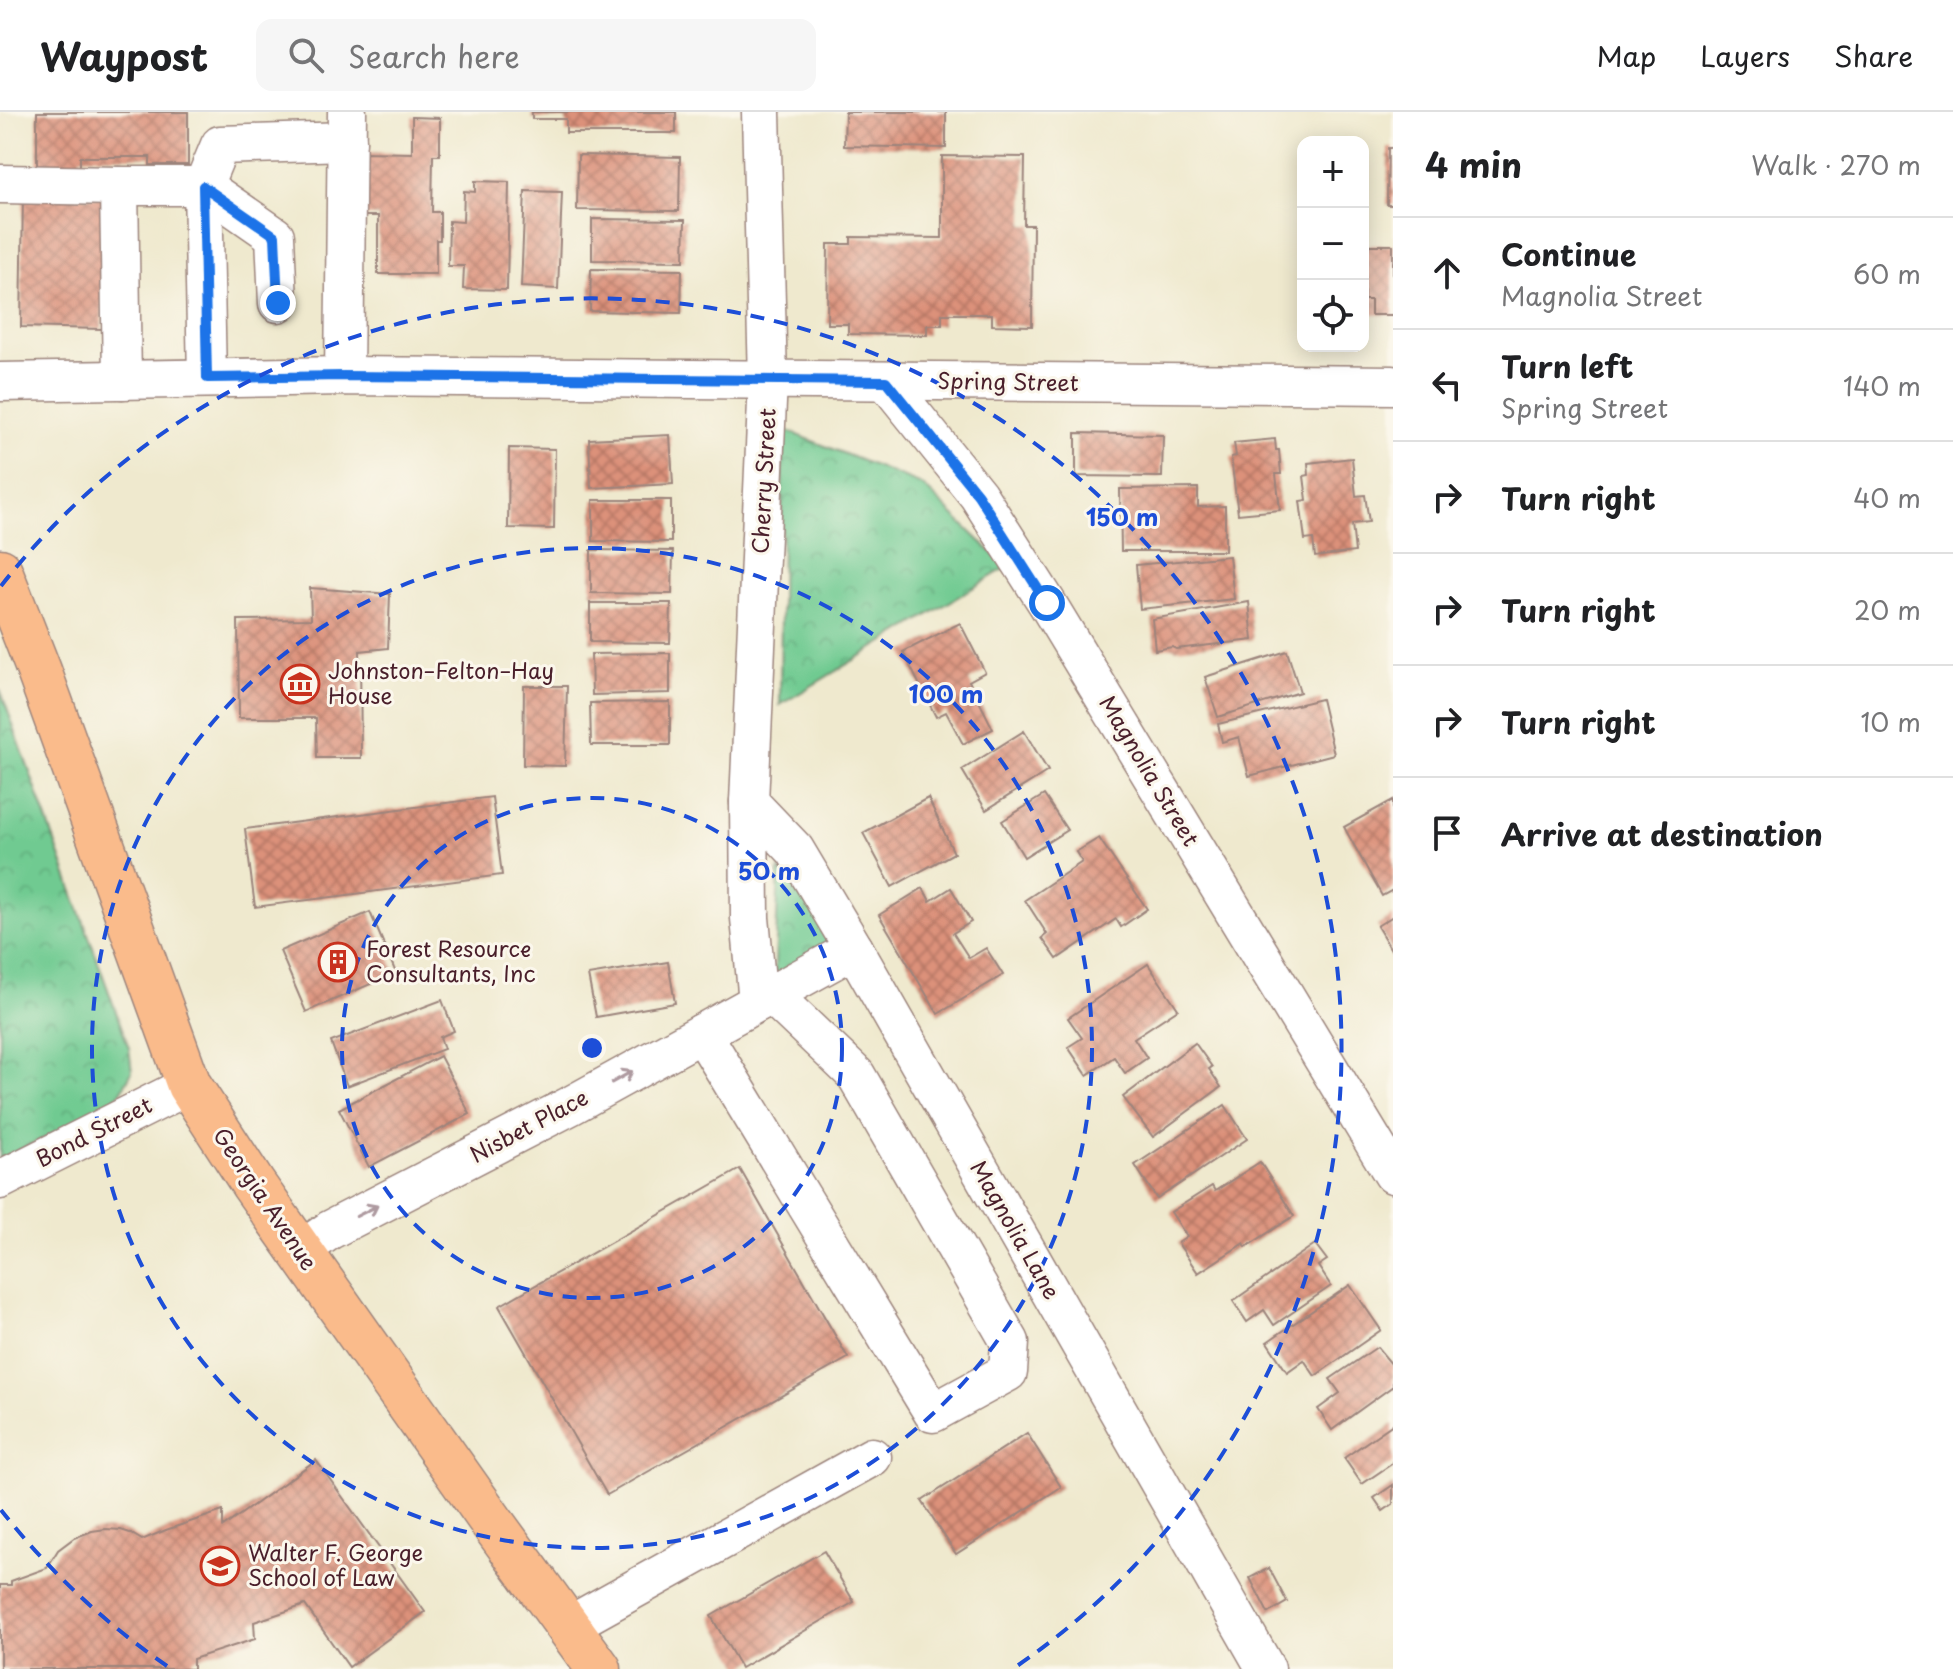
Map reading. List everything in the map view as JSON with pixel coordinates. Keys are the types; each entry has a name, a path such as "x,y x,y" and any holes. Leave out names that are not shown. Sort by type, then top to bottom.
{"main road":[{"name":"Georgia Avenue","path":"0,571 189,1085 253,1184 568,1626 592,1666"},
{"name":"Georgia Avenue","path":"0,624 39,671"}],"street":[{"name":"Cherry Street","path":"749,802 768,380 761,112"},
{"path":"207,378 203,186 220,145 347,126 344,376"},
{"path":"0,184 203,186 275,236 278,303"},
{"path":"119,186 122,380"},
{"name":"Spring Street","path":"0,382 344,376 1393,385"},
{"name":"Magnolia Street","path":"886,381 978,495 1017,555 1393,1174"},
{"path":"702,1033 933,1413 1008,1372 1010,1342 856,1075 765,998 750,918 749,802"},
{"name":"Magnolia Lane","path":"749,802 795,850 1266,1669"},
{"name":"Nisbet Place","path":"300,1251 330,1230 570,1106 854,949"},
{"name":"Bond Street","path":"0,1180 189,1085"},
{"path":"568,1626 872,1457"}],"green space":[{"path":"783,429 922,485 1007,567 780,705"},
{"path":"0,689 129,1048 132,1072 121,1092 101,1112 0,1159"},
{"path":"779,869 844,949 774,988"}],"building":[{"path":"37,112 188,112 188,165 150,165 150,157 80,157 80,166 37,166"},
{"path":"532,112 676,112 676,133 566,133 566,119 532,119"},
{"path":"845,112 946,112 946,148 844,146"},
{"path":"412,117 440,118 440,155 433,155 432,212 440,212 436,274 378,274 378,216 359,216 363,152 412,153"},
{"path":"1388,148 1393,148 1393,205 1387,205"},
{"path":"578,155 680,157 679,211 577,210"},
{"path":"942,156 1025,157 1024,225 1033,225 1032,326 992,325 992,314 942,314 942,325 927,325 927,335 848,334 848,324 827,324 828,244 851,244 851,237 942,238"},
{"path":"475,181 509,182 507,290 463,289 464,266 448,266 449,221 463,222 464,191 475,192"},
{"path":"525,191 562,192 558,289 521,287"},
{"path":"23,196 104,197 102,329 21,327"},
{"path":"592,219 685,220 684,261 592,260"},
{"path":"1369,245 1393,245 1393,315 1371,315"},
{"path":"591,269 682,270 681,313 590,311"},
{"path":"1076,433 1163,435 1162,477 1076,476"},
{"path":"670,435 673,484 591,488 589,439"},
{"path":"1275,439 1281,474 1276,474 1280,510 1238,514 1231,457 1236,456 1234,443"},
{"path":"509,448 555,449 554,529 508,528"},
{"path":"1352,458 1356,496 1365,495 1369,522 1352,524 1355,552 1315,557 1313,539 1305,540 1300,501 1307,500 1304,476 1309,475 1308,463"},
{"path":"1198,488 1198,507 1225,506 1225,551 1121,551 1120,489"},
{"path":"593,500 671,500 671,542 593,541"},
{"path":"591,550 673,551 672,594 591,593"},
{"path":"1229,556 1234,599 1140,609 1136,565"},
{"name":"Johnston–Felton–Hay House","path":"310,588 390,594 388,648 360,651 361,758 317,758 316,718 239,718 238,620 311,619"},
{"path":"1249,602 1253,640 1155,650 1152,619"},
{"path":"590,603 671,603 670,643 590,642"},
{"path":"960,623 985,672 969,681 993,729 963,744 946,712 936,717 903,652"},
{"path":"1287,651 1300,692 1218,717 1205,677"},
{"path":"670,653 670,693 592,695 591,654"},
{"path":"524,686 567,686 565,766 523,765"},
{"path":"1321,699 1334,754 1249,776 1239,737 1222,742 1218,724"},
{"path":"670,702 670,745 591,745 590,703"},
{"path":"1024,731 1048,771 986,810 962,770"},
{"path":"1044,795 1067,830 1024,857 1002,821"},
{"path":"492,797 502,875 255,907 245,829"},
{"path":"928,798 954,853 892,887 863,833"},
{"path":"1393,800 1393,890 1382,896 1344,827"},
{"path":"1099,838 1147,909 1121,927 1116,919 1057,959 1042,938 1047,934 1025,900 1082,862 1076,852"},
{"path":"923,888 930,901 951,888 971,922 953,933 969,958 986,948 1003,975 938,1014 879,915"},
{"name":"Forest Resource Consultants, Inc","path":"370,912 396,973 306,1012 280,951"},
{"path":"1393,916 1393,953 1377,926"},
{"path":"668,962 675,1003 596,1017 588,975"},
{"path":"1148,964 1178,1009 1134,1038 1147,1058 1125,1073 1114,1057 1087,1075 1068,1047 1082,1038 1068,1018"},
{"path":"442,1000 454,1031 440,1037 444,1049 347,1086 331,1042"},
{"path":"1195,1043 1212,1067 1209,1069 1221,1087 1153,1137 1123,1097"},
{"path":"440,1056 470,1114 369,1167 339,1109"},
{"path":"1225,1105 1247,1139 1157,1199 1135,1165"},
{"path":"1260,1162 1294,1216 1198,1273 1178,1243 1187,1237 1171,1212 1212,1186 1215,1191"},
{"path":"740,1169 848,1358 607,1495 499,1306"},
{"path":"1315,1244 1327,1260 1318,1266 1331,1286 1274,1325 1264,1310 1247,1322 1233,1301"},
{"path":"1350,1285 1381,1330 1315,1376 1304,1360 1287,1372 1267,1342"},
{"path":"1377,1347 1393,1366 1393,1386 1332,1430 1318,1409 1340,1393 1330,1379"},
{"path":"1393,1424 1393,1463 1362,1484 1344,1458"},
{"path":"1027,1433 1061,1487 956,1554 922,1501"},
{"name":"Walter F. George School of Law","path":"316,1460 425,1612 349,1667 305,1605 254,1622 255,1639 193,1659 193,1669 0,1669 0,1585 11,1585 11,1581 47,1568 58,1550 74,1538 92,1531 121,1530 142,1540 223,1511 223,1527"},
{"path":"1393,1485 1393,1504 1383,1511 1374,1498"},
{"path":"824,1551 854,1602 741,1668 711,1616"},
{"path":"1269,1568 1287,1602 1268,1613 1250,1578"}],"place":[{"name":"Johnston–Felton–Hay House","path":"300,684"},
{"name":"Forest Resource Consultants, Inc","path":"338,962"},
{"name":"Walter F. George School of Law","path":"220,1566"}],"route":[{"path":"278,303 275,236 203,186 207,378 344,376 886,381 978,495 1047,603"}]}
